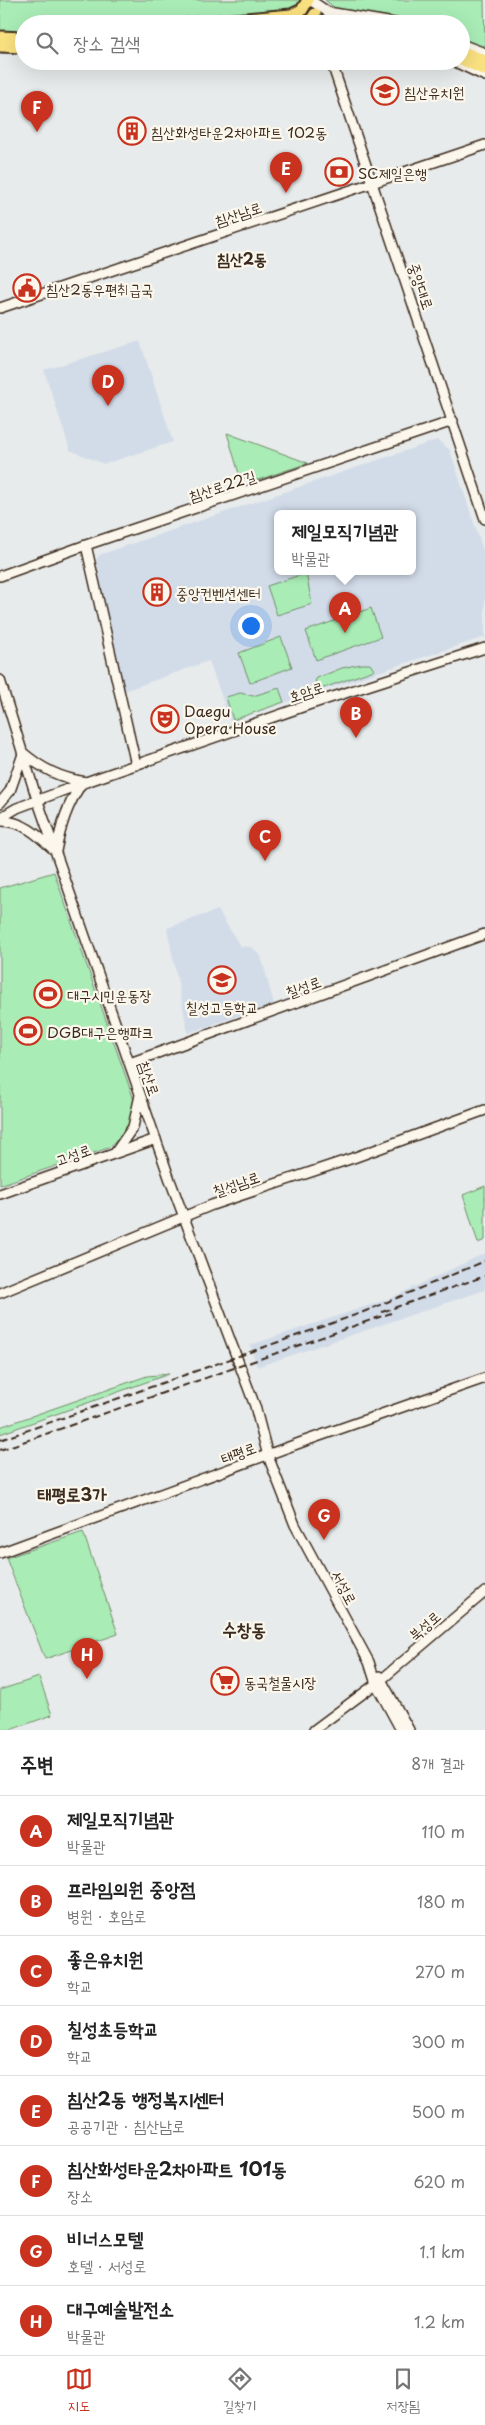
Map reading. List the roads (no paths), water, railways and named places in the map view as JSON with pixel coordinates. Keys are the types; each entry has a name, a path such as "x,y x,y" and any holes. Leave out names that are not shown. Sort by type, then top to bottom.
{"highway":[{"path":"281,15 297,14 309,0"},
{"path":"0,37 15,38"},
{"path":"0,46 15,47"},
{"path":"470,54 485,61"},
{"path":"470,63 485,70"}],"main road":[{"path":"309,0 328,12 346,15"},
{"path":"309,0 313,15"},
{"path":"470,48 485,54"},
{"path":"470,69 485,76"},
{"name":"중앙대로","path":"334,70 485,519"},
{"name":"침산남로","path":"0,308 485,145"},
{"name":"침산로22길","path":"0,576 453,421"},
{"path":"86,545 136,765"},
{"name":"호암로","path":"17,808 84,782 308,705 485,648"},
{"name":"침산로","path":"0,680 38,801 156,1139 255,1406 268,1456"},
{"path":"0,803 10,791 23,752 44,769 71,780 84,782 65,813 56,851 32,830 16,823 0,820"},
{"path":"0,808 17,808"},
{"path":"0,820 17,808"},
{"name":"칠성로","path":"130,1063 485,934"},
{"path":"114,1154 133,1127 140,1092"},
{"name":"칠성남로","path":"0,1293 186,1217 485,1110"},
{"name":"고성로","path":"0,1194 156,1139"},
{"name":"태평로","path":"0,1553 485,1378"},
{"name":"서성로","path":"268,1456 295,1525 379,1681 401,1730"},
{"name":"북성로","path":"314,1730 379,1681 485,1592"},
{"name":"서성로","path":"379,1681 409,1730"}],"railway":[{"path":"0,1440 361,1313 485,1261"},
{"path":"382,1312 485,1276"},
{"path":"0,1450 391,1313"}],"place":[{"name":"침산유치원","path":"385,91"},
{"name":"침산화성타운2차아파트 102동","path":"132,131"},
{"name":"침산화성타운2차아파트 101동","path":"37,132"},
{"name":"SC제일은행","path":"339,172"},
{"name":"침산2동 행정복지센터","path":"286,193"},
{"name":"침산2동우편취급국","path":"27,288"},
{"name":"칠성초등학교","path":"108,406"},
{"name":"중앙컨벤션센터","path":"157,592"},
{"name":"제일모직기념관","path":"345,633"},
{"name":"Daegu Opera House","path":"165,719"},
{"name":"프라임의원 중앙점","path":"356,738"},
{"name":"좋은유치원","path":"265,861"},
{"name":"칠성고등학교","path":"222,980"},
{"name":"대구시민운동장","path":"48,994"},
{"name":"DGB대구은행파크","path":"28,1031"},
{"name":"비너스모텔","path":"324,1540"},
{"name":"대구예술발전소","path":"87,1679"},
{"name":"동국철물시장","path":"225,1681"}],"district":[{"name":"침산2동","path":"242,258"},
{"name":"태평로3가","path":"72,1493"},
{"name":"수창동","path":"244,1628"}]}
